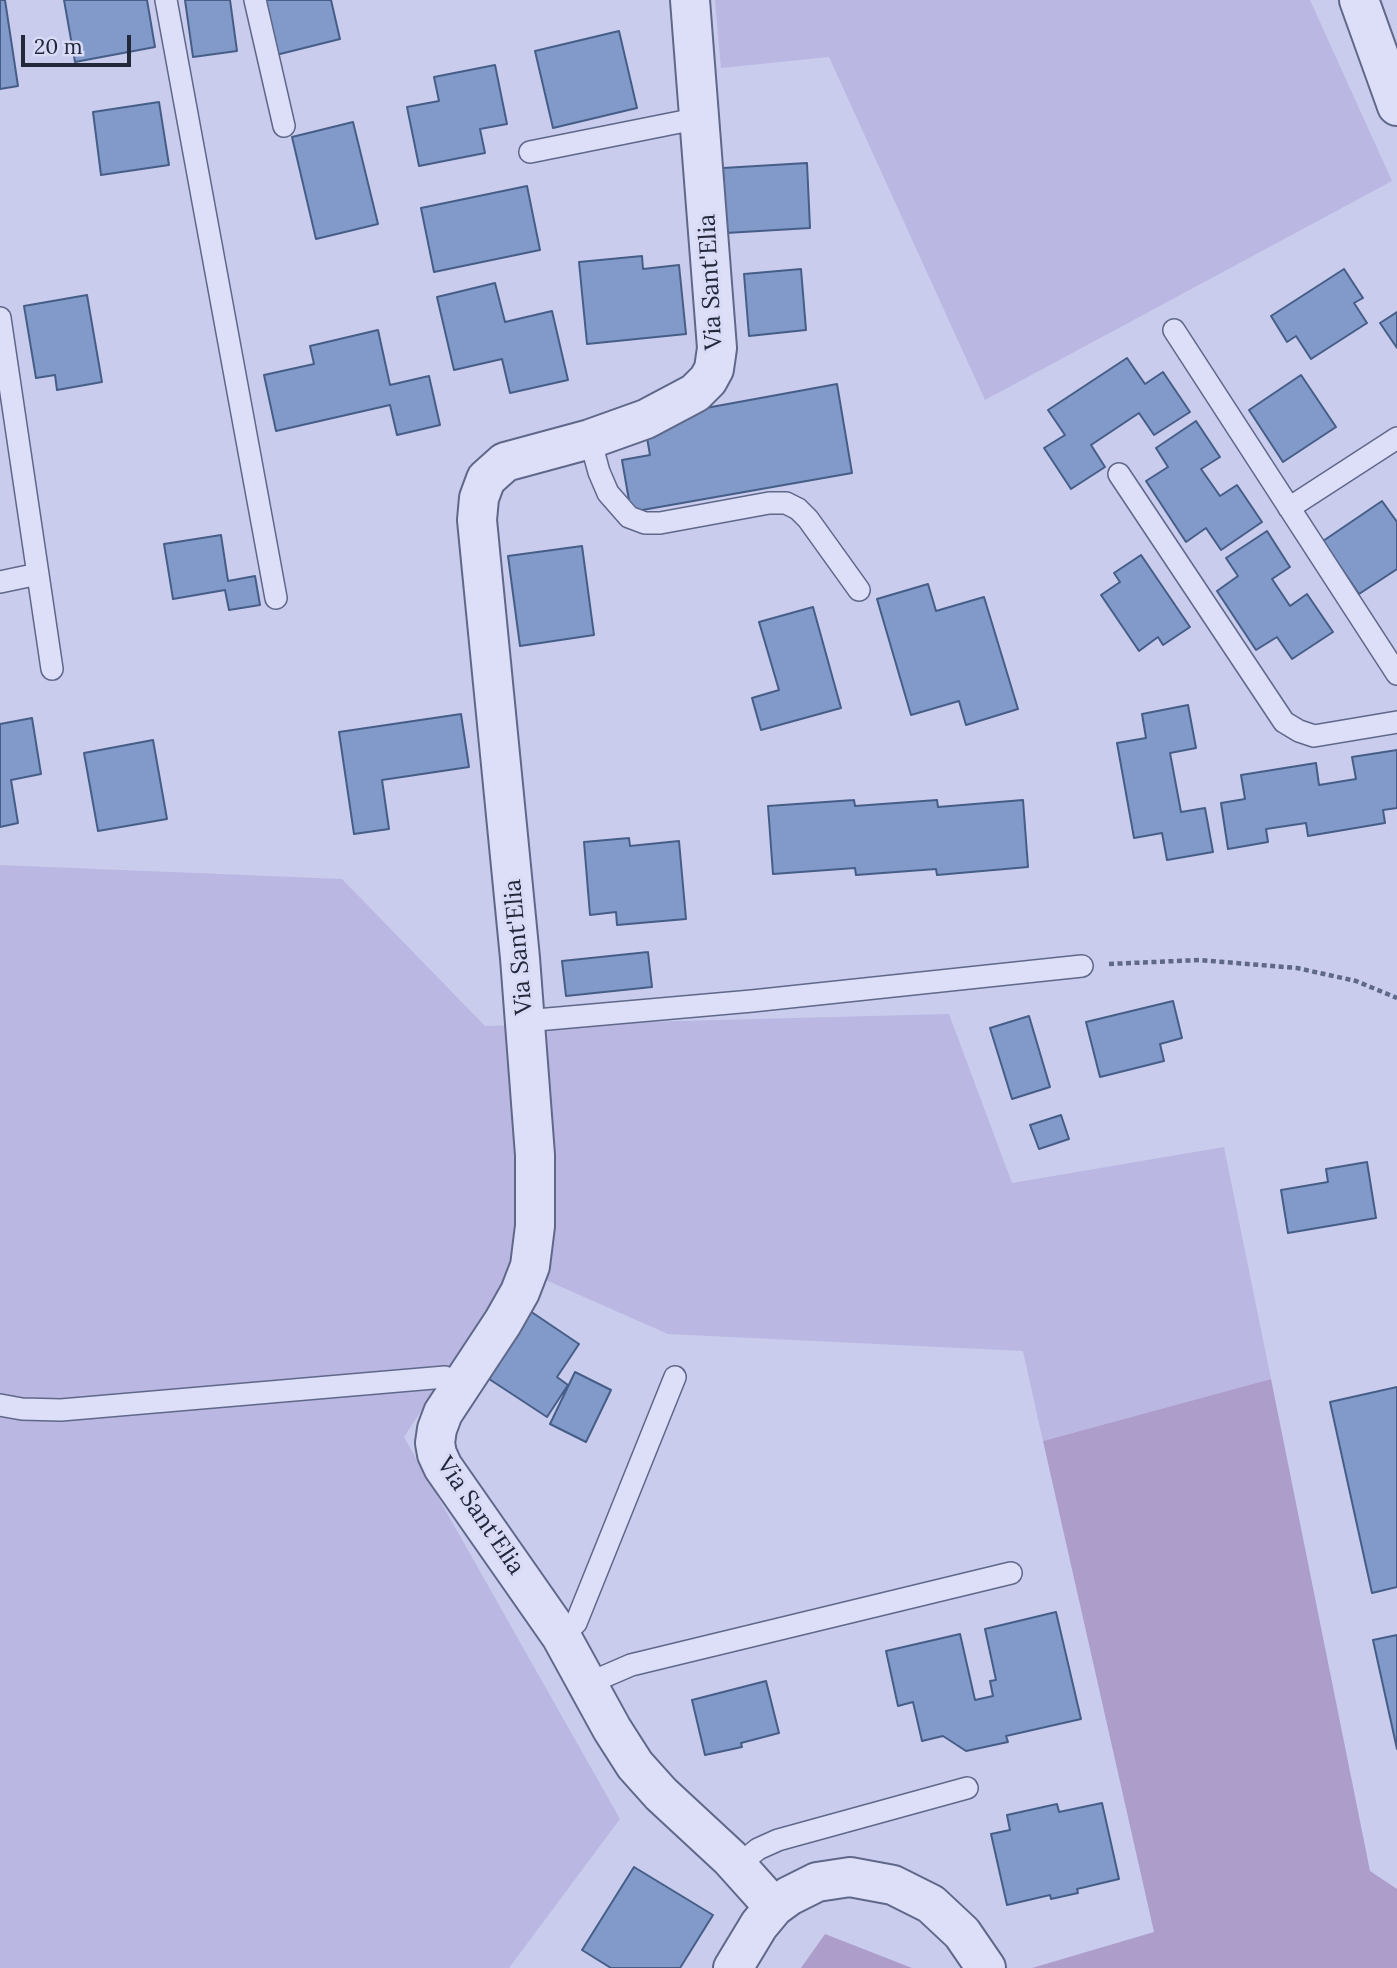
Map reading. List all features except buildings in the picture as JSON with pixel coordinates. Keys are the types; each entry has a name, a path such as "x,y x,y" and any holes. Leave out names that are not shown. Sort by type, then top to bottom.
{"street":[{"name":"Via Sant'Elia","path":"690,0 717,348 714,369 704,385 688,397 646,419 590,439 505,462 486,479 477,505 517,912 536,1170 535,1226 530,1266 516,1302 461,1384 437,1429 435,1443 437,1454 561,1636 620,1742 642,1774 737,1866 774,1908"},
{"path":"1359,0 1397,106"},
{"path":"733,1968 758,1924 774,1908 798,1891 827,1880 850,1877 893,1885 920,1897 942,1913 962,1933 986,1968"}],"lane":[{"path":"166,0 276,598"},
{"path":"255,0 284,126"},
{"path":"530,152 700,118"},
{"path":"0,318 52,669"},
{"path":"1174,330 1397,674"},
{"path":"1289,508 1397,438"},
{"path":"590,439 608,493 629,517 653,524 769,503 786,503 798,509 808,519 859,590"},
{"path":"1119,474 1284,722 1300,732 1314,736 1397,722"},
{"path":"0,582 38,574"},
{"path":"525,1021 752,1001 1082,966"},
{"path":"0,1405 22,1409 61,1410 445,1377 461,1384"},
{"path":"561,1636 573,1627 578,1618 675,1377"},
{"path":"587,1684 631,1665 1011,1573"},
{"path":"737,1866 758,1849 778,1840 967,1788"}],"path":[{"path":"1082,966 1199,960 1297,968 1356,981 1397,998"}],"shaded area":[{"path":"715,0 1310,0 1392,181 985,400 829,57 721,68"},
{"path":"0,865 342,879 485,1026 949,1014 1012,1183 1224,1147 1271,1379 1043,1441 1023,1351 668,1334 516,1267 404,1437 620,1819 509,1968 0,1968"},
{"path":"1271,1379 1370,1871 1397,1889 1397,1968 1032,1968 1154,1932 1043,1441"},
{"path":"825,1934 912,1968 801,1968"}]}
